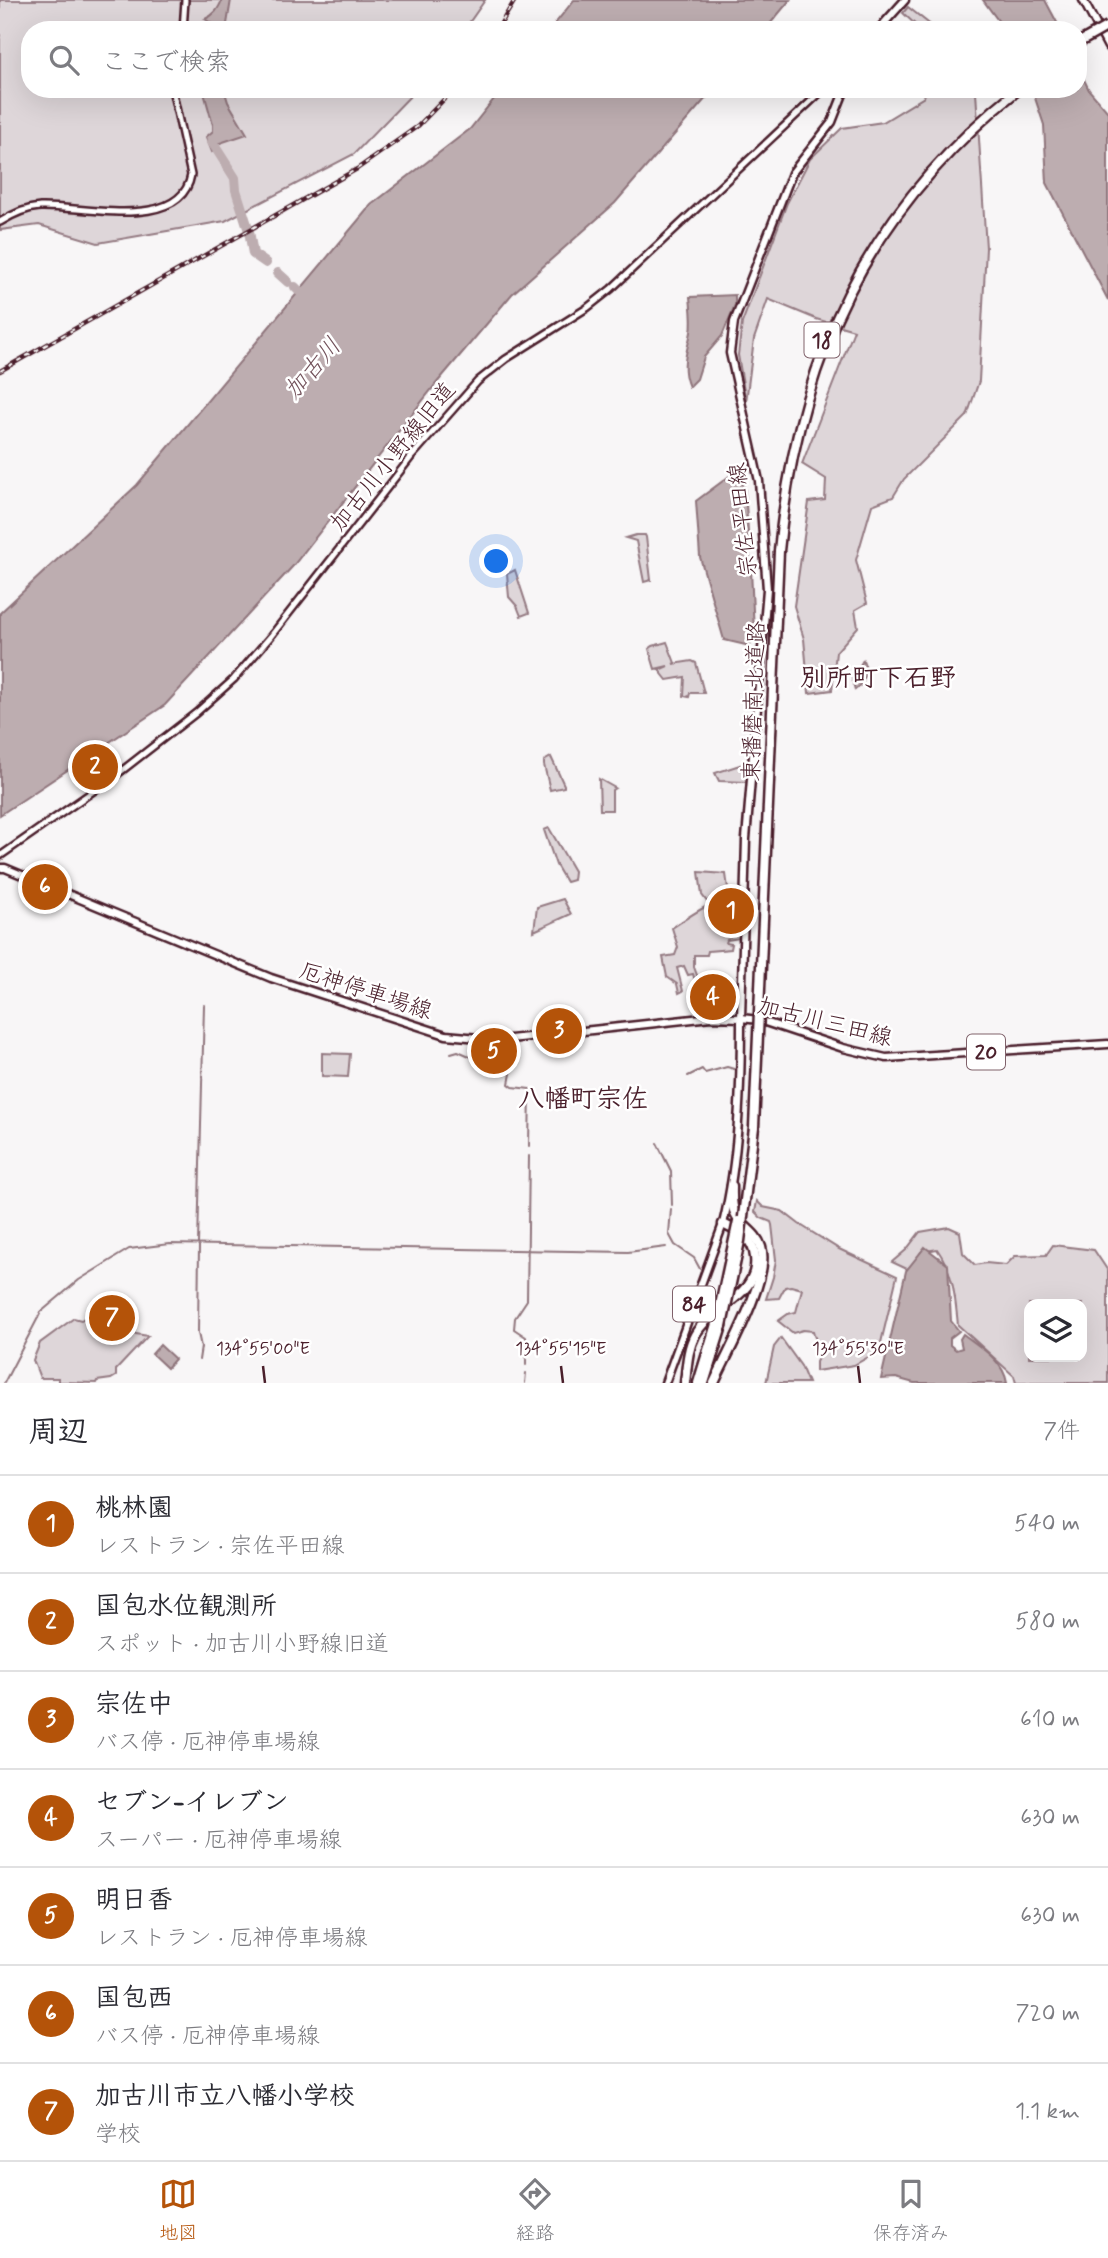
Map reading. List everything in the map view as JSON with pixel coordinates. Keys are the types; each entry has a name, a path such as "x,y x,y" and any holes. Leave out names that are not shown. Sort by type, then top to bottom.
{"highway":[{"path":"1087,40 1108,29"},
{"name":"東播磨南北道路","path":"704,1383 719,1325 741,1202 750,1127 777,551 782,482 793,430 812,365 824,336 871,245 915,184 962,133 1002,98"},
{"name":"東播磨南北道路","path":"938,160 1008,98"},
{"path":"714,1383 757,1289 764,1257 757,1238 735,1214 732,1186"},
{"path":"723,1224 744,1224"},
{"path":"685,1383 687,1360 695,1335 711,1316 748,1286 755,1270 755,1252 747,1238 723,1224"},
{"name":"東播磨南北道路","path":"698,1383 719,1325"}],"main road":[{"path":"886,21 905,0"},
{"path":"1083,0 1108,47"},
{"name":"宗佐平田線","path":"741,1018 746,839 767,589 759,481 730,353 734,322 792,173 832,122 841,98"},
{"name":"厄神停車場線","path":"0,868 271,978 446,1035 501,1040 711,1017 741,1018"},
{"name":"加古川三田線","path":"723,1224 732,1186 741,1018 760,1020 843,1048 886,1058 1108,1044"},
{"name":"84","path":"665,1383 723,1224"}],"street":[{"path":"184,21 185,0"},
{"path":"0,222 33,208 60,207 128,212 150,210 182,198 191,175 174,98"},
{"name":"加古川小野線旧道","path":"0,856 115,776 227,686 271,636 412,456 478,381 506,359 587,308 611,289 814,98"}],"shaded area":[{"path":"0,0 485,0 470,21 21,21 21,98 408,98 354,154 225,221 98,243 39,225 0,230"},
{"path":"908,7 926,21 911,21 903,13"},
{"path":"922,98 976,98 986,248 979,381 967,416 904,479 893,497 872,505 856,560 867,603 855,610 858,627 836,652 832,690 809,693 804,639 794,606 809,502 825,500 826,479 802,464 854,330 816,319 768,299 754,339 746,402 738,355 742,323 787,203 810,159 842,128 883,122"},
{"path":"636,535 646,537 651,580 644,582 636,541 626,538"},
{"path":"515,570 529,613 521,616 509,597 507,574"},
{"path":"667,642 675,663 673,664 692,661 696,663 704,693 684,696 685,677 667,680 659,670 668,666 655,669 649,649"},
{"path":"551,757 564,787 550,790 544,761"},
{"path":"749,762 747,782 719,781 715,773"},
{"path":"599,779 615,788 612,790 612,810 600,810"},
{"path":"549,828 574,871 573,880 566,882 556,865 544,830"},
{"path":"699,872 726,874 729,896 708,903 702,895"},
{"path":"741,896 740,938 727,940 726,943 732,944 731,949 694,955 694,967 701,986 697,988 693,974 688,975 684,966 677,968 683,991 679,993 677,984 667,977 663,957 675,955 678,947 672,928 713,903"},
{"path":"563,899 571,914 534,931 537,907"},
{"path":"322,1053 350,1054 348,1077 322,1076"},
{"path":"757,1201 763,1207 782,1211 839,1249 897,1276 879,1351 854,1365 816,1371 820,1354 813,1331 793,1333 778,1321 796,1312 802,1289 785,1287 779,1298 766,1299 776,1260 772,1225 755,1212"},
{"path":"949,1227 960,1232 963,1253 975,1265 1006,1265 1015,1256 1046,1255 1053,1245 1094,1250 1108,1271 1108,1383 1016,1383 1014,1376 958,1325 950,1276 937,1249 921,1252 914,1264 907,1269 892,1262 920,1232"},
{"path":"96,1311 93,1320 100,1331 107,1333 112,1330 148,1336 111,1379 96,1383 58,1382 58,1378 40,1378 33,1360 40,1343 74,1318 81,1320"},
{"path":"781,1338 801,1366 808,1383 766,1383 774,1347"}],"water":[{"path":"222,0 231,0 228,21 205,19 211,16"},
{"path":"574,0 790,0 772,21 557,21"},
{"path":"983,0 1045,0 1056,21 998,21"},
{"path":"1087,86 1108,112 1108,300 1047,183 1044,125 1035,98 1087,98"},
{"path":"206,98 227,98 247,134 217,144 217,148 212,152 206,137 213,131"},
{"name":"加古川","path":"495,98 706,98 615,203 512,294 435,385 293,566 165,705 0,815 0,613 137,485 371,205 470,129"},
{"path":"735,295 735,305 722,336 704,357 697,379 689,387 685,366 692,328 690,297"},
{"path":"739,469 745,491 751,570 754,631 750,646 724,640 700,557 696,501"},
{"path":"863,660 867,671 862,684 855,690 852,679"},
{"path":"925,1247 948,1265 951,1321 959,1331 950,1338 950,1345 956,1350 962,1348 960,1339 963,1334 996,1361 1007,1383 914,1383 896,1378 881,1379 906,1271"},
{"path":"160,1345 175,1359 167,1368 152,1354"}],"waterway":[{"path":"212,142 235,178 253,254 266,263"},
{"path":"278,273 288,282"},
{"path":"295,287 299,291"},
{"path":"198,1244 204,1005"},
{"path":"451,1053 458,1051 474,1058 493,1057 513,1063 509,1084 530,1089 529,1146"},
{"path":"688,1076 702,1069 705,1073 727,1067 734,1069"},
{"path":"657,1143 671,1171 672,1205"},
{"path":"526,1365 526,1337 514,1329 515,1318 527,1300 529,1156"},
{"path":"671,1209 669,1234 675,1245 694,1258 700,1269"},
{"path":"4,1383 41,1312 79,1280 129,1249 170,1244 628,1252 666,1247"},
{"path":"199,1246 199,1360"},
{"path":"525,1383 526,1373"}],"railway":[{"path":"502,21 515,0"},
{"path":"0,371 357,169 418,126 445,98"}],"place":[{"name":"国包水位観測所","path":"95,767"},
{"name":"国包西","path":"45,887"},
{"name":"桃林園","path":"731,911"},
{"name":"セブン-イレブン","path":"713,997"},
{"name":"宗佐中","path":"559,1031"},
{"name":"明日香","path":"494,1051"},
{"name":"加古川市立八幡小学校","path":"112,1318"}],"district":[{"name":"別所町下石野","path":"878,677"},
{"name":"八幡町宗佐","path":"583,1098"}]}
